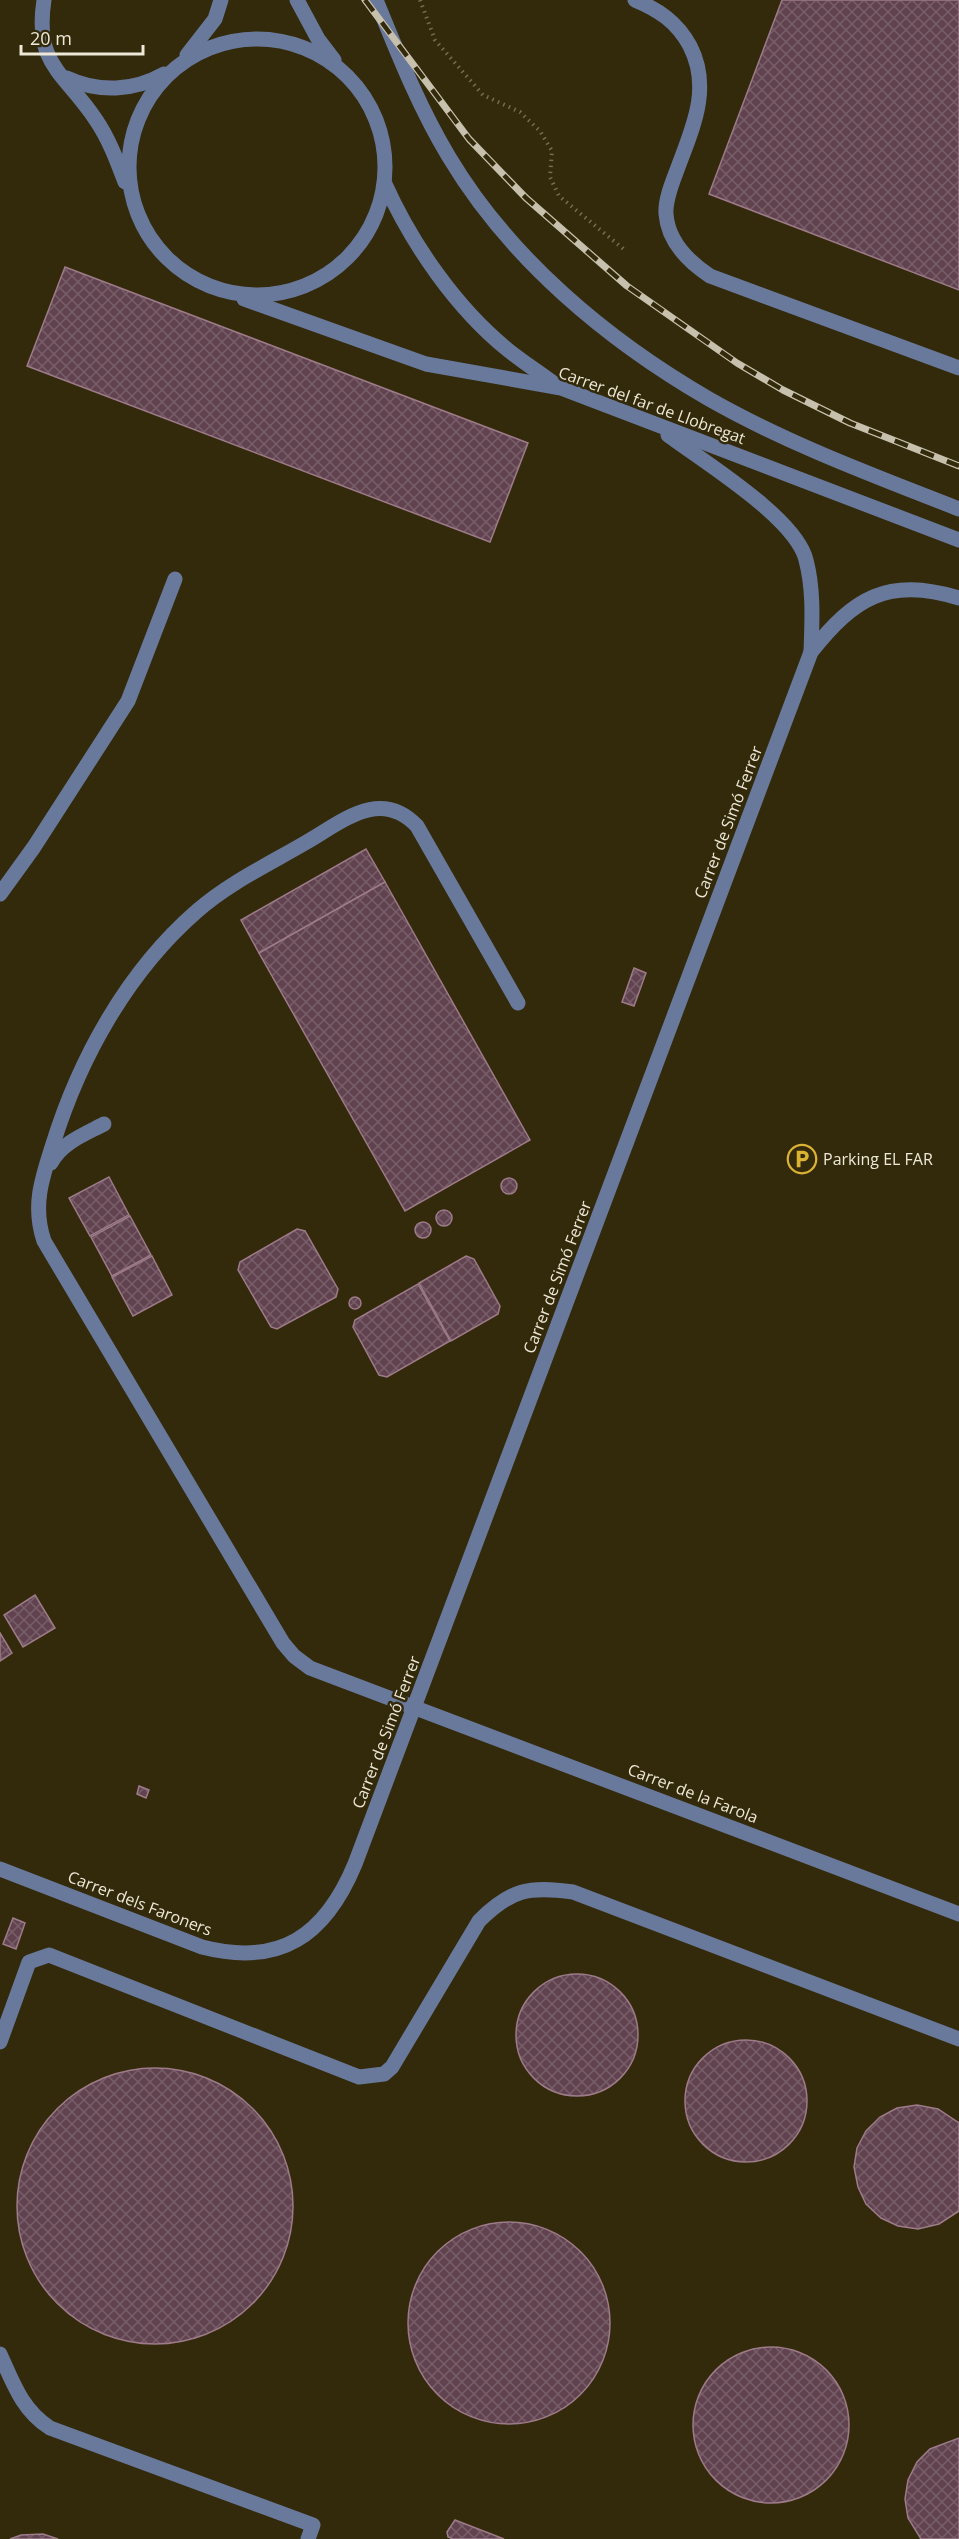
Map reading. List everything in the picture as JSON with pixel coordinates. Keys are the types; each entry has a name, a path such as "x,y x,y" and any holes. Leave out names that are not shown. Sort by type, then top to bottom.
{"street":[{"path":"44,0 40,22 42,41 49,61 98,122 133,203"},
{"path":"61,76 82,85 130,88 151,81 176,67 215,19 221,0"},
{"path":"297,0 318,39 339,67"},
{"path":"376,0 409,80 450,158 484,209 560,290 629,346 711,400 814,450 959,509"},
{"path":"635,0 668,16 694,55 700,76 696,118 671,184 666,214 671,233 681,251 695,266 710,276 959,368"},
{"name":"Carrer del far de Llobregat","path":"224,291 267,295 310,285 346,260 372,225 385,184 384,140 368,100 339,67 301,45 258,38 215,45 176,67 154,89 138,118 128,160 133,203 152,242 184,272 224,291 426,364 561,388 959,540"},
{"path":"385,184 398,212 430,263 466,308 506,349 561,388"},
{"path":"653,424 764,506 790,531 806,560 812,608 811,652"},
{"path":"0,894 34,847 128,701 175,579"},
{"path":"811,652 834,623 854,605 880,595 908,590 941,593 959,598"},
{"name":"Carrer de Simó Ferrer","path":"330,1912 345,1889 355,1864 811,652"},
{"path":"39,1187 61,1116 88,1052 121,999 169,939 198,909 236,883 359,812 392,808 407,815 417,826 518,1004"},
{"path":"39,1187 59,1151 104,1124"},
{"name":"Carrer de la Farola","path":"39,1187 39,1224 44,1241 282,1643 294,1656 310,1668 959,1914"},
{"name":"Carrer dels Faroners","path":"0,1869 202,1947 225,1953 248,1954 291,1943 314,1928 330,1912"},
{"path":"0,2042 29,1962 49,1955 359,2077 384,2074 392,2067 479,1921 498,1902 520,1892 546,1888 573,1892 959,2039"},
{"path":"0,2354 22,2403 33,2417 50,2428 313,2525 308,2539"}],"path":[{"path":"420,0 435,40 483,95 520,112 540,131 552,152 550,177 559,196 626,251"}],"building":[{"path":"782,0 959,0 959,290 709,194"},
{"path":"65,267 528,443 490,542 27,366"},
{"path":"366,849 385,882 259,953 241,920"},
{"path":"385,882 530,1140 405,1211 259,953"},
{"path":"634,968 646,973 634,1006 622,1002"},
{"path":"109,1177 129,1215 90,1236 69,1198"},
{"path":"506,1178 512,1178 517,1186 515,1192 506,1194 501,1189 501,1183"},
{"path":"441,1210 447,1210 452,1218 450,1224 441,1226 436,1221 436,1215"},
{"path":"130,1216 151,1255 112,1276 91,1237"},
{"path":"420,1222 426,1222 431,1230 429,1236 420,1238 415,1233 415,1227"},
{"path":"297,1229 305,1231 338,1289 336,1297 277,1329 271,1327 238,1270 240,1262"},
{"path":"152,1256 172,1295 133,1316 112,1277"},
{"path":"466,1256 474,1259 500,1306 498,1314 451,1341 419,1283"},
{"path":"418,1284 450,1341 387,1377 379,1375 353,1327 355,1320"},
{"path":"357,1297 360,1298 360,1308 353,1309 350,1308 349,1301 350,1298"},
{"path":"35,1595 55,1628 23,1647 4,1615"},
{"path":"0,1633 12,1653 0,1661"},
{"path":"139,1786 149,1790 146,1798 137,1794"},
{"path":"13,1918 25,1923 16,1949 3,1944"},
{"path":"577,1974 600,1978 620,1992 634,2012 638,2035 634,2058 620,2078 600,2092 577,2096 554,2092 534,2078 520,2058 516,2035 520,2012 534,1992 554,1978"},
{"path":"746,2040 769,2044 789,2058 803,2078 807,2101 803,2124 789,2144 769,2158 746,2162 723,2158 703,2144 689,2124 685,2101 689,2078 703,2058 723,2044"},
{"path":"169,2068 208,2078 220,2084 243,2099 262,2118 283,2153 291,2179 293,2206 291,2233 283,2259 270,2283 253,2304 232,2321 208,2334 169,2344 141,2344 102,2334 90,2328 67,2313 48,2294 27,2259 19,2233 17,2192 27,2153 33,2141 48,2118 67,2099 102,2078 128,2070"},
{"path":"917,2105 938,2109 959,2123 959,2211 939,2224 918,2229 898,2226 881,2218 866,2204 858,2187 854,2167 857,2148 866,2131 880,2117 897,2108"},
{"path":"499,2222 519,2222 538,2226 557,2234 581,2251 602,2284 608,2303 610,2323 608,2343 602,2362 581,2395 557,2412 538,2420 519,2424 499,2424 480,2420 461,2412 437,2395 420,2371 412,2352 408,2333 408,2313 412,2294 420,2275 437,2251 461,2234 480,2226"},
{"path":"771,2347 801,2353 826,2370 843,2395 849,2425 843,2455 826,2480 801,2497 771,2503 741,2497 716,2480 699,2455 693,2425 699,2395 716,2370 741,2353"},
{"path":"959,2438 959,2539 921,2539 908,2518 905,2499 908,2480 917,2462 930,2449"},
{"path":"455,2520 504,2539 453,2539 448,2537 447,2532"},
{"path":"43,2534 58,2539 10,2539 21,2535"}],"railway":[{"path":"365,0 469,139 526,198 627,286 737,363 783,390 850,423 959,466"}],"place":[{"name":"Parking EL FAR","path":"802,1159"}]}
